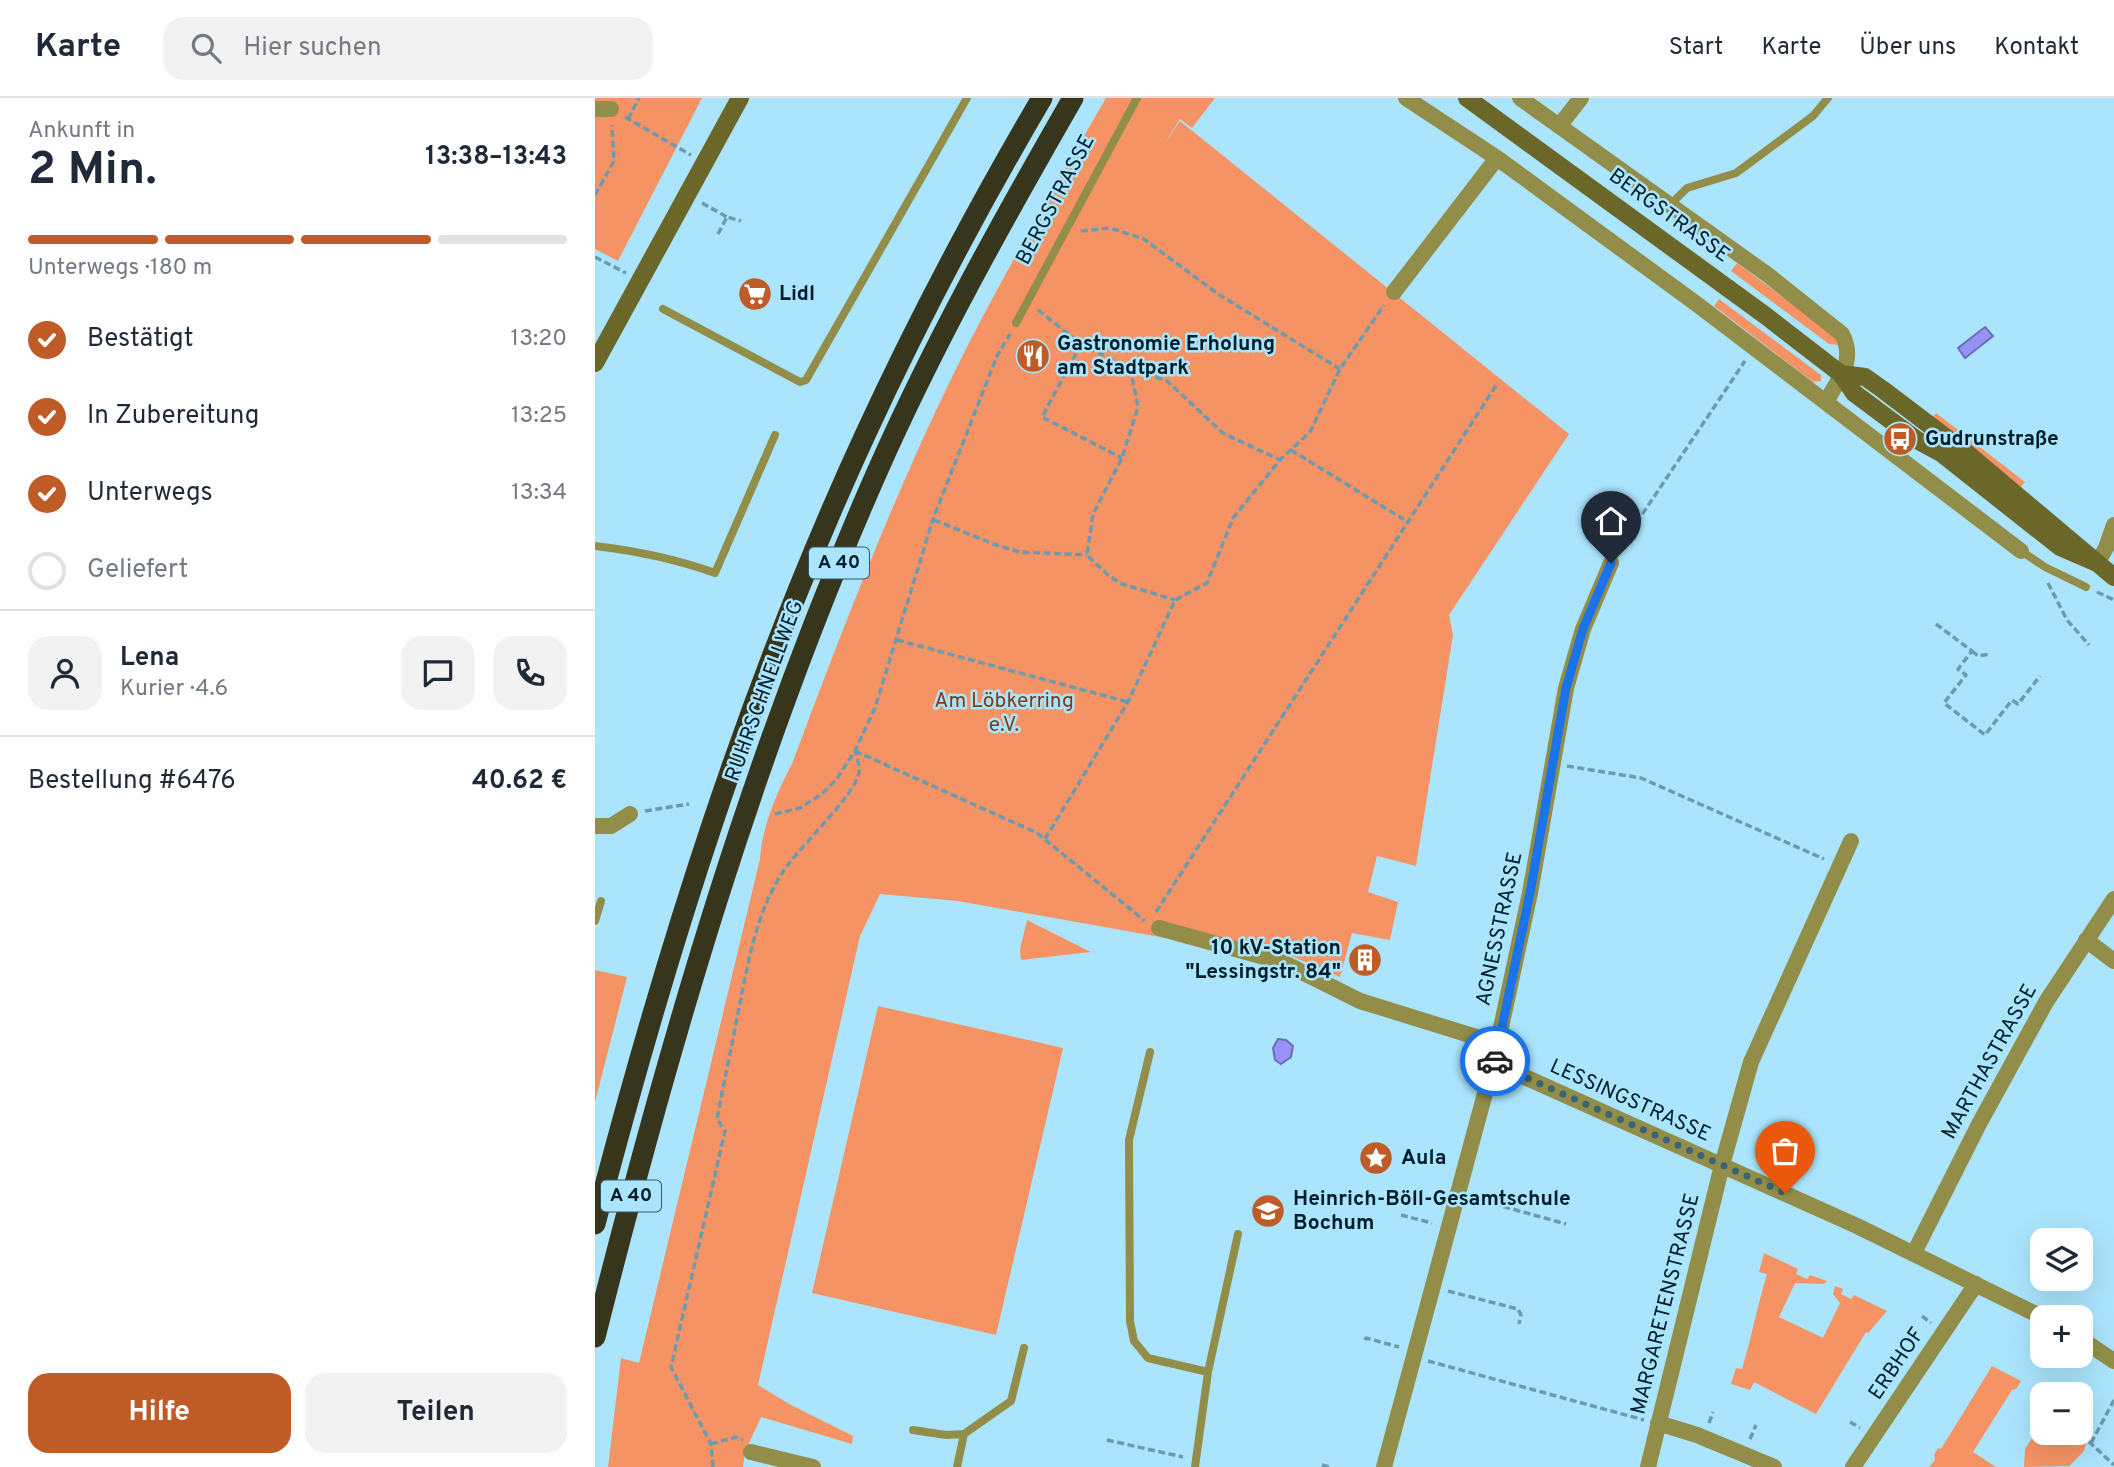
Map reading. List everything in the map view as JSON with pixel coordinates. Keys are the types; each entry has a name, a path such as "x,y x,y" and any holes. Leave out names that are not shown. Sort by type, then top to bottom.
{"highway":[{"name":"RUHRSCHNELLWEG","path":"595,1224 684,912 787,619 844,481 902,356 970,223 1042,98"},
{"name":"RUHRSCHNELLWEG","path":"595,1337 661,1085 714,909 771,741 826,594 878,471 935,351 991,240 1073,98"}],"street":[{"path":"595,363 740,98"},
{"path":"1406,98 1497,158 1754,347 2021,551"},
{"name":"BERGSTRASSE","path":"1467,98 1766,316 1841,374 1865,377 1882,389 1969,455 2114,577"},
{"name":"BERGSTRASSE","path":"1520,98 1768,275 1842,334 1848,346 1849,360 1826,402"},
{"path":"1560,125 1581,98"},
{"path":"1394,292 1497,158"},
{"path":"2097,563 2114,525"},
{"name":"AGNESSTRASSE","path":"1384,1467 1408,1352 1432,1286 1495,1060 1530,893 1569,677 1583,629 1611,563"},
{"path":"595,826 611,826 630,814"},
{"name":"MARGARETENSTRASSE","path":"1648,1467 1722,1165 1751,1062 1851,841"},
{"name":"MARTHASTRASSE","path":"1914,1253 1979,1124 2046,1002 2114,899"},
{"name":"LESSINGSTRASSE","path":"1159,928 1282,962 1360,1001 1486,1040 1495,1060 1507,1069 1914,1253 2030,1311"},
{"path":"2087,940 2114,961"},
{"name":"ERBHOF","path":"1853,1467 1976,1284"},
{"path":"2093,1347 2114,1361"},
{"path":"1658,1423 1697,1435 1774,1467"},
{"path":"751,1452 813,1467"}],"lane":[{"path":"663,309 800,382 806,380 967,98"},
{"name":"BERGSTRASSE","path":"1016,323 1137,98"},
{"name":"BERGSTRASSE","path":"1670,205 1687,188 1736,173 1813,116 1828,98"},
{"path":"595,546 640,552 715,573 775,435"},
{"path":"2021,551 2045,567 2085,587"},
{"path":"595,921 601,901"},
{"path":"1150,1052 1129,1140 1130,1321 1134,1341 1148,1358 1208,1372"},
{"path":"1196,1464 1208,1372 1238,1234"},
{"path":"913,1430 946,1435 964,1434 1011,1401 1024,1348"},
{"path":"957,1467 964,1434"}],"path":[{"path":"628,119 639,98"},
{"path":"603,109 628,119 704,163"},
{"path":"595,195 614,161 603,109"},
{"path":"705,205 741,221"},
{"path":"718,234 727,217"},
{"path":"1065,233 1110,228 1145,239 1218,294 1340,369"},
{"path":"595,257 640,281"},
{"path":"1045,839 1128,702 1175,600 1207,583 1233,518 1280,460 1310,432 1340,369 1394,292"},
{"path":"1027,302 1081,344 1130,368 1167,381 1223,433 1280,460"},
{"path":"775,814 800,808 822,794 836,780 855,751 875,708 933,519 997,356 1016,323"},
{"path":"1081,344 1042,417 1122,458"},
{"path":"1611,563 1623,541 1754,347"},
{"path":"1087,555 1093,514 1122,458 1137,407 1130,368"},
{"path":"855,751 1037,833 1149,923 1497,384"},
{"path":"1291,450 1408,522"},
{"path":"933,519 1020,552 1087,555 1109,576 1122,584 1175,600"},
{"path":"2085,587 2114,600"},
{"path":"2055,596 2067,620 2089,645"},
{"path":"1936,624 1978,656 1990,654"},
{"path":"897,640 1128,702"},
{"path":"1972,651 1958,669 1966,675 1944,703 1985,735 2012,700 2018,704 2040,676"},
{"path":"713,1467 712,1444 671,1367 725,1131 717,1119 753,946 771,892 795,854 835,810 856,779 859,771 855,751"},
{"path":"1554,764 1641,778 1839,866"},
{"path":"630,814 689,804"},
{"path":"1458,1194 1566,1224"},
{"path":"1401,1214 1448,1227"},
{"path":"1432,1286 1518,1309 1521,1315 1519,1324"},
{"path":"1365,1340 1366,1338 1658,1423"},
{"path":"2093,1440 2114,1400"},
{"path":"712,1444 736,1437 748,1442 751,1452"},
{"path":"1107,1440 1196,1464"},
{"path":"2092,1445 2114,1465"},
{"path":"1322,1465 1330,1467"}],"green space":[{"path":"595,98 702,98 618,261 595,249"},
{"name":"Am Löbkerring e.V.","path":"1106,98 1215,98 1192,128 1180,119 1164,145 1180,121 1569,434 1449,615 1453,635 1416,866 1377,856 1368,892 1398,902 1390,940 1352,933 1340,977 1266,945 1246,945 1250,957 1166,938 958,901 880,894 860,936 758,1385 853,1436 852,1444 761,1417 745,1452 743,1467 608,1467 621,1358 639,1363 771,810 792,764 867,568 952,377 988,306"},
{"path":"1737,263 1836,336 1838,345 1829,344 1731,271"},
{"path":"1719,299 1821,375 1821,381 1813,382 1714,306"},
{"path":"1936,413 2025,482 2020,488 1931,420"},
{"path":"1027,920 1091,952 1021,960 1020,949"},
{"path":"595,970 627,977 595,1102"},
{"path":"878,1006 1063,1048 996,1335 812,1293"},
{"path":"1764,1253 1798,1269 1796,1274 1807,1279 1810,1275 1827,1281 1824,1284 1795,1283 1779,1317 1823,1338 1840,1303 1833,1294 1835,1286 1843,1289 1841,1294 1851,1299 1854,1295 1887,1311 1868,1333 1866,1332 1816,1414 1754,1382 1750,1390 1731,1384 1736,1368 1742,1369 1767,1274 1759,1272"},
{"path":"1992,1366 2021,1381 2016,1389 2012,1390 1973,1452 1996,1467 1929,1467 1935,1460 1934,1455 1938,1448 1941,1449"},
{"path":"2030,1441 2030,1445 2086,1445 2084,1451 2069,1466 2024,1467 2025,1449"}],"shaded area":[{"path":"1985,327 1993,336 1965,358 1958,348"},
{"path":"1278,1039 1286,1040 1293,1046 1291,1057 1281,1064 1275,1060 1273,1048"}],"way so far":[{"path":"1495,1061 1507,1069 1785,1193"}],"place":[{"name":"Lidl","path":"755,294"},
{"name":"Gastronomie Erholung am Stadtpark","path":"1033,356"},
{"name":"Gudrunstraße","path":"1900,439"},
{"name":"10 kV-Station \"Lessingstr. 84\"","path":"1365,960"},
{"name":"Aula","path":"1376,1158"},
{"name":"Heinrich-Böll-Gesamtschule Bochum","path":"1268,1211"}],"route":[{"path":"1495,1061 1530,893 1566,688 1583,629 1611,563"}]}
